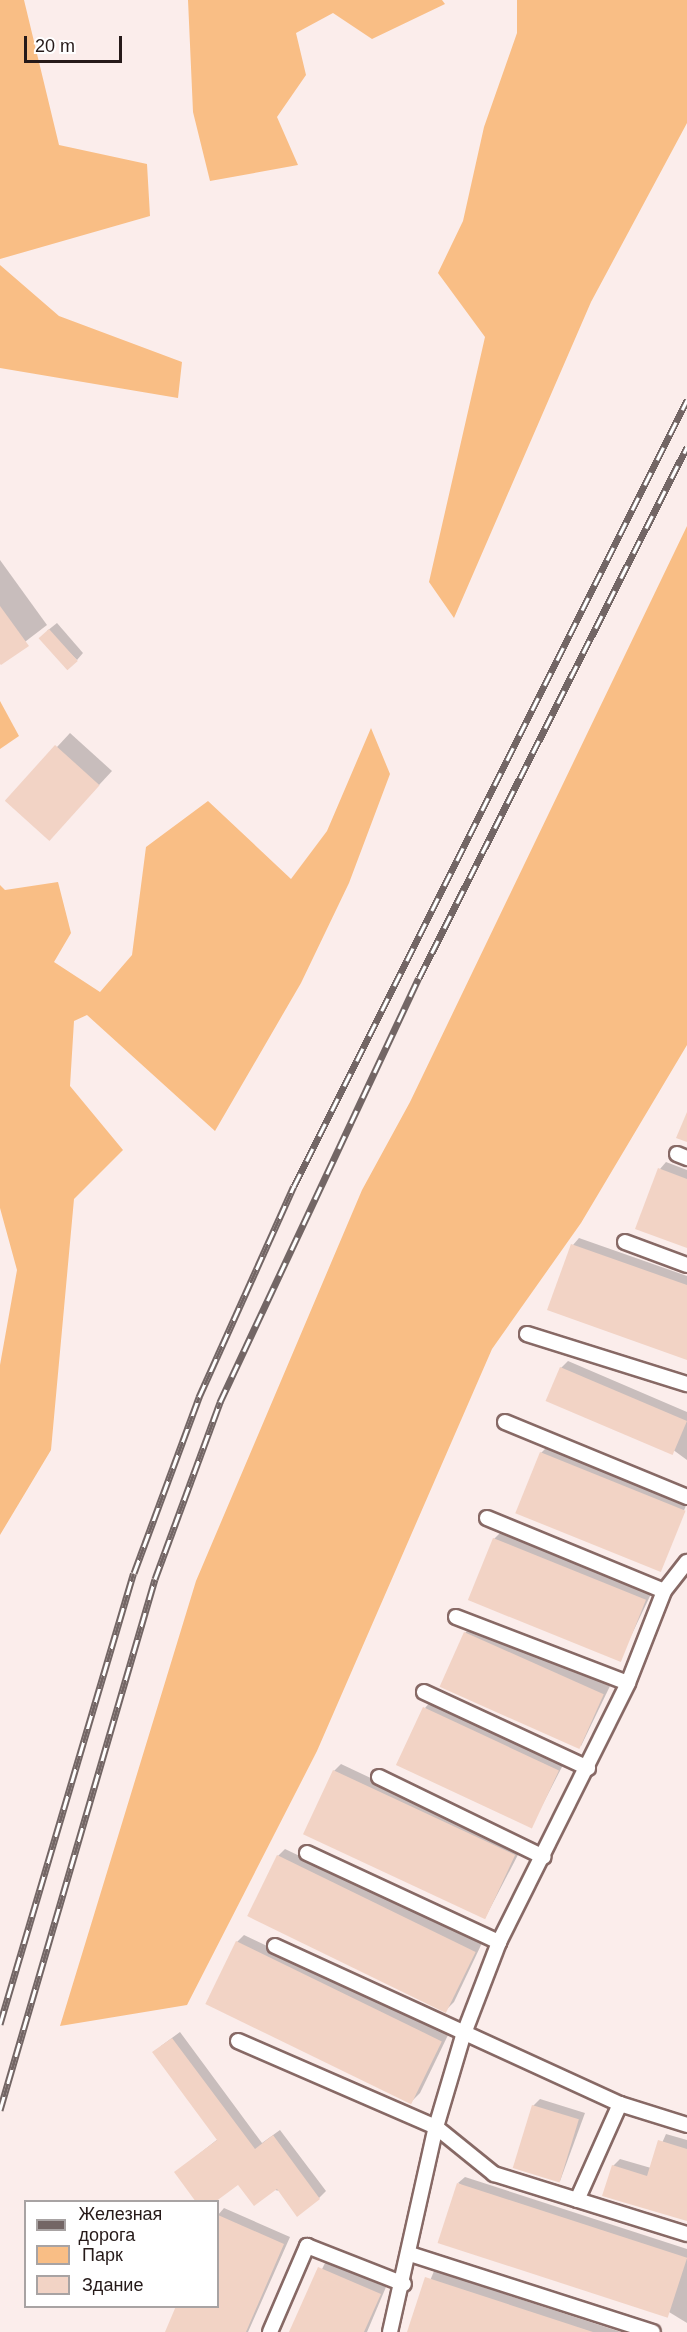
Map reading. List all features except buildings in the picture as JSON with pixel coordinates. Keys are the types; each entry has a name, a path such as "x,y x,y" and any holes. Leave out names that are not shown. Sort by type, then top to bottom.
{"lane":[{"path":"625,1242 687,1265"},
{"path":"527,1334 687,1384"},
{"path":"505,1422 687,1497"},
{"path":"487,1518 664,1591"},
{"path":"390,2332 404,2284 436,2127 463,2036 499,1942 544,1857 628,1683 664,1591 687,1562"},
{"path":"456,1617 628,1683"},
{"path":"424,1692 588,1768"},
{"path":"380,1777 544,1857"},
{"path":"307,1853 499,1942"},
{"path":"275,1946 463,2036 620,2104 687,2126"},
{"path":"238,2042 436,2127 494,2174 687,2234"},
{"path":"578,2200 620,2104"},
{"path":"270,2332 307,2246 404,2284"},
{"path":"410,2254 653,2332"}],"green space":[{"path":"0,0 24,0 59,145 147,164 150,216 0,259"},
{"path":"188,0 442,0 445,4 372,39 333,13 296,33 306,75 277,117 298,165 210,181 193,112"},
{"path":"517,0 687,0 687,123 591,302 454,618 429,582 485,337 438,273 463,221 484,127 517,33"},
{"path":"0,265 59,316 182,362 178,398 0,368"},
{"path":"687,526 687,1045 581,1223 492,1349 317,1751 187,2005 60,2026 196,1581 362,1190 410,1102"},
{"path":"0,701 19,736 0,749"},
{"path":"371,728 390,774 349,883 301,983 215,1131 87,1015 74,1021 70,1086 123,1150 74,1199 51,1450 0,1535 0,1365 17,1270 0,1208 0,885 5,890 58,882 71,933 54,962 100,992 132,955 146,847 208,801 291,879 327,831"}],"railway":[{"path":"0,2024 134,1573 199,1397 294,1186 687,400"},
{"path":"0,2110 155,1579 220,1402 419,978 687,447"}]}
